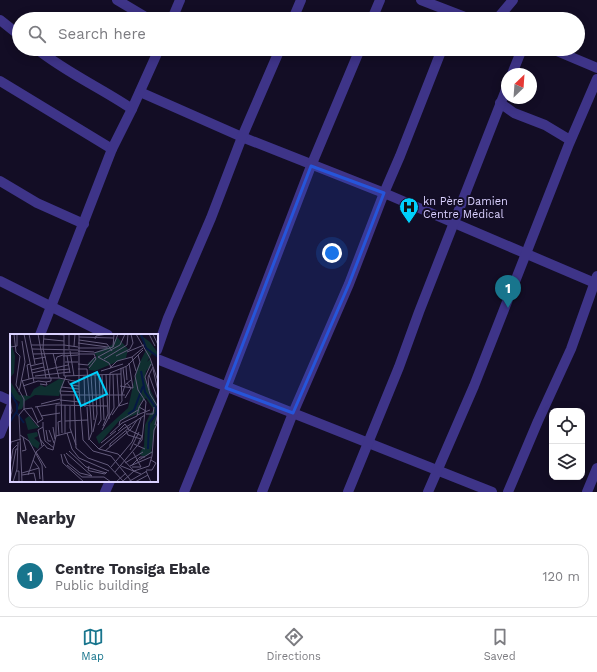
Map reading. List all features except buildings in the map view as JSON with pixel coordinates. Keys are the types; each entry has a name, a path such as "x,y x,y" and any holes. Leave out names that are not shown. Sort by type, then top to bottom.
{"street":[{"path":"117,0 138,12"},
{"path":"175,12 180,0"},
{"path":"296,12 301,0"},
{"path":"375,12 380,0"},
{"path":"421,0 446,12"},
{"path":"503,12 513,0"},
{"path":"0,20 12,29"},
{"path":"46,56 84,81 108,93 132,109"},
{"path":"40,334 52,308 112,149 156,56"},
{"path":"158,347 168,318 211,218 242,137 277,56"},
{"path":"184,492 312,166 357,56"},
{"path":"262,492 293,413 349,284 439,56"},
{"path":"514,68 519,56"},
{"path":"569,56 597,68"},
{"path":"428,492 474,386 570,140 597,79"},
{"path":"0,81 112,149"},
{"path":"140,92 242,137 312,166 384,193 525,253 596,281 572,349 538,421 508,492"},
{"path":"348,492 399,367 500,103 514,113 545,125 570,140"},
{"path":"0,182 37,203 84,224"},
{"path":"0,280 52,308 106,334"},
{"path":"158,359 226,388 368,442 492,492"},
{"path":"0,396 10,401"},
{"path":"0,434 10,409"},
{"path":"587,492 597,468"},
{"path":"104,492 109,482"}],"highlighted area":[{"path":"311,166 384,193 349,284 293,413 226,388"}],"place":[{"name":"kn Père Damien Centre Médical","path":"409,224"},
{"name":"Centre Tonsiga Ebale","path":"508,308"}]}
